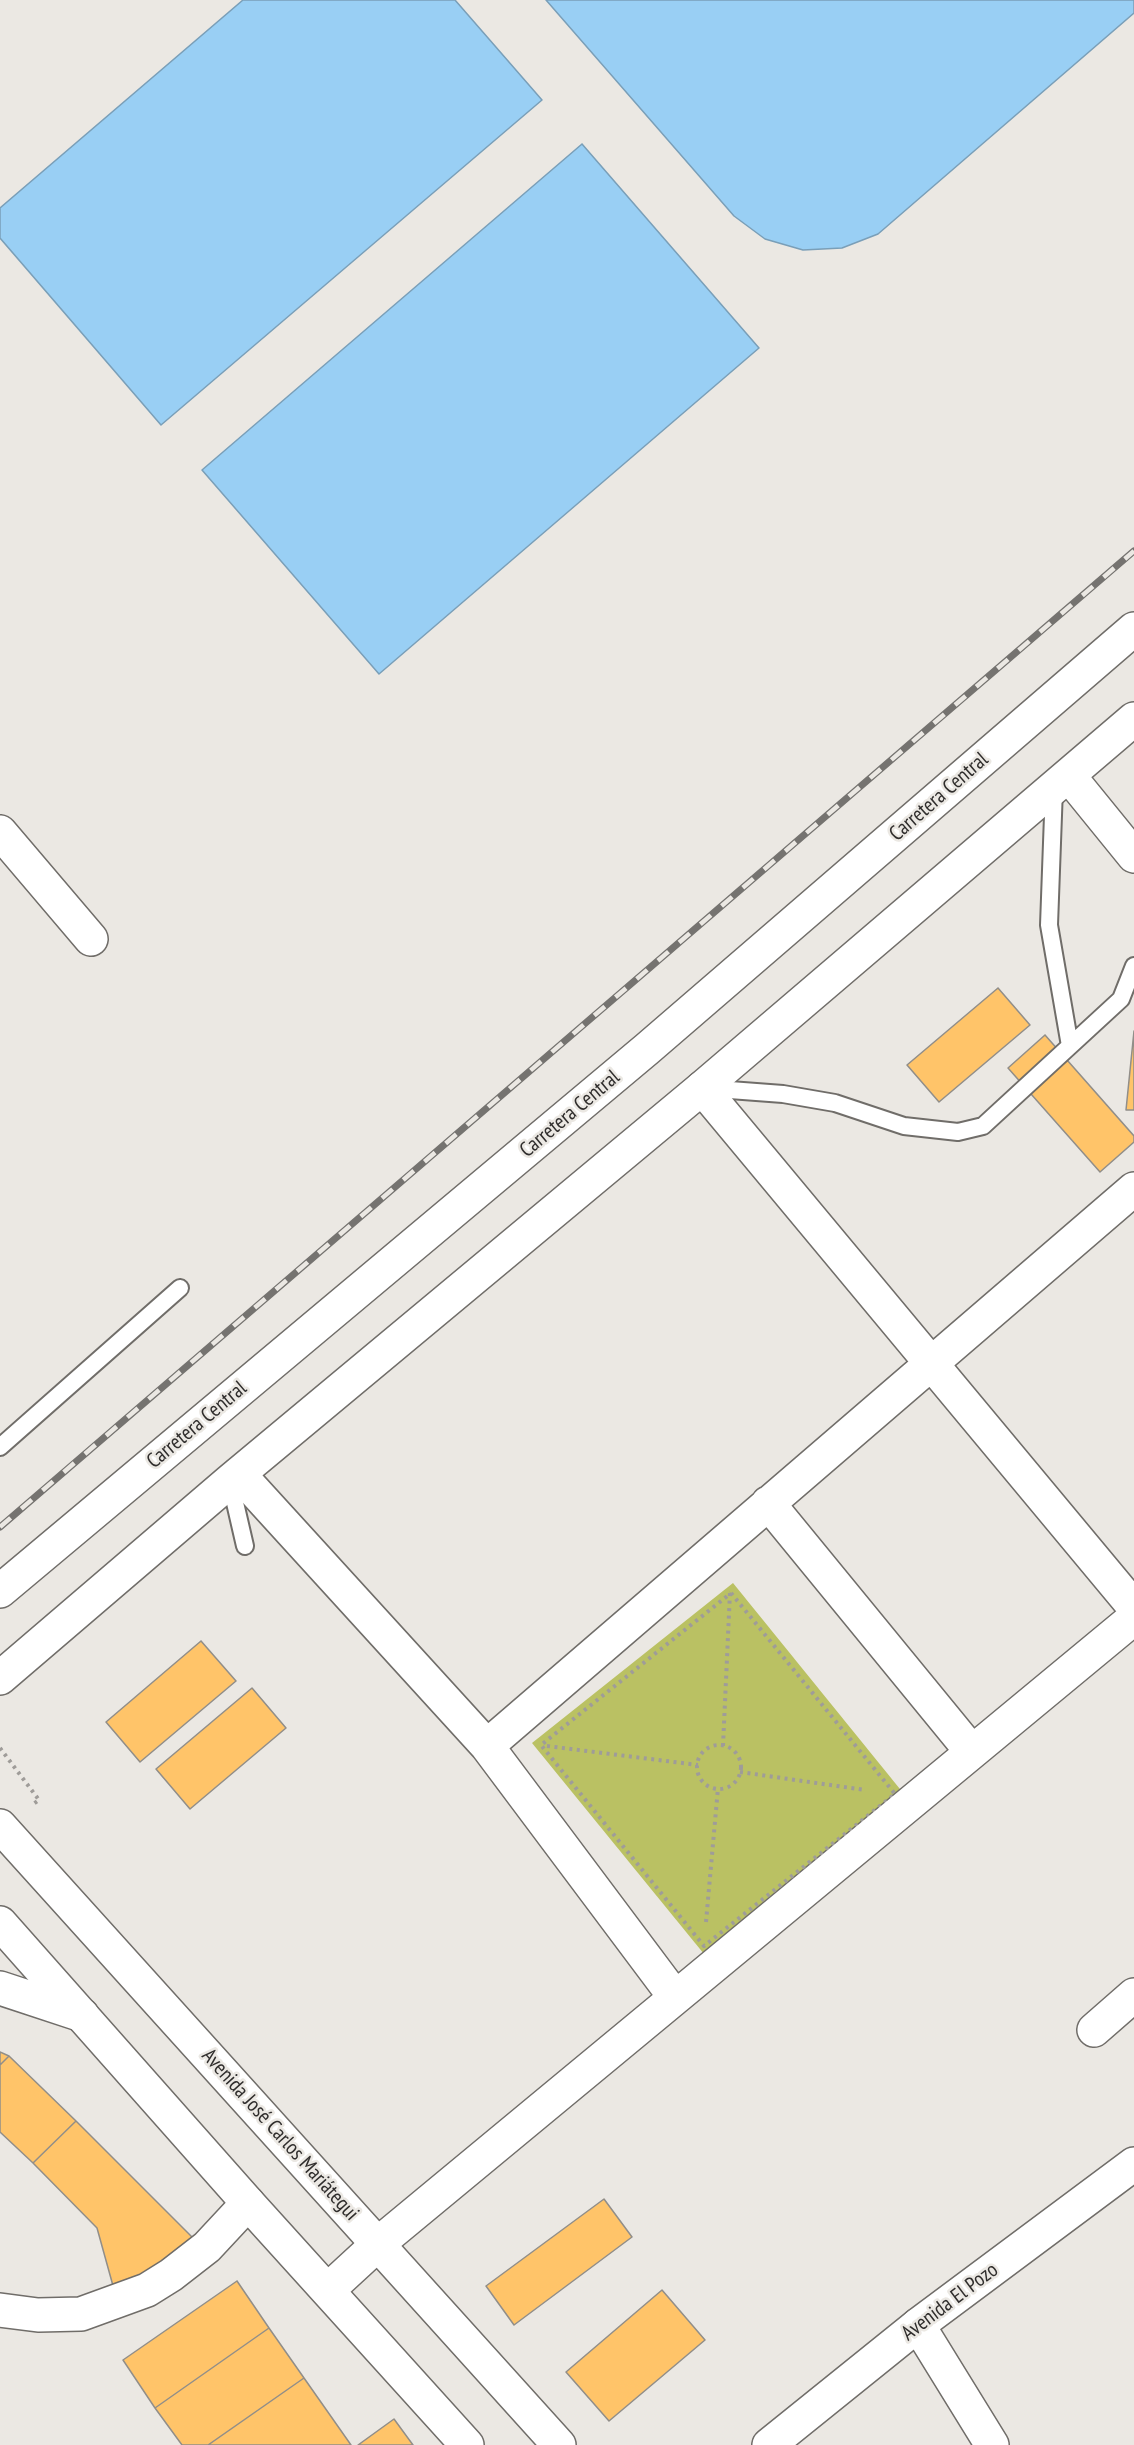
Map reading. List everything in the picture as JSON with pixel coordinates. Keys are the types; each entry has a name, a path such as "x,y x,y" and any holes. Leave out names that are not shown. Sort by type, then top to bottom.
{"main road":[{"name":"Carretera Central","path":"0,1591 647,1049 1134,629"},
{"path":"0,1678 234,1477 702,1088 1134,719"},
{"path":"1062,782 1134,856"},
{"path":"0,832 91,939"},
{"path":"702,1088 1134,1607"},
{"path":"490,1743 1134,1189"},
{"path":"234,1477 490,1743 680,1993"},
{"path":"768,1503 972,1752"},
{"path":"328,2290 379,2243 680,1993 894,1798 972,1752 1134,1618"},
{"name":"Avenida José Carlos Mariátegui","path":"0,1826 559,2445"},
{"path":"0,1923 248,2204 467,2445"},
{"path":"0,1988 82,2015"},
{"path":"1094,2030 1134,1995"},
{"name":"Avenida El Pozo","path":"769,2445 918,2325 1134,2164"},
{"path":"0,2310 38,2315 81,2314 147,2290 207,2247 248,2204"},
{"path":"918,2325 992,2445"}],"lane":[{"path":"1062,782 1049,926 1070,1046"},
{"path":"702,1088 783,1094 835,1103 904,1126 958,1132 983,1126 1121,999 1134,966"},
{"path":"0,1447 180,1288"},
{"path":"234,1477 245,1546"}],"path":[{"path":"702,1561 731,1593 894,1798 704,1946"},
{"path":"541,1745 731,1593"},
{"path":"723,1746 731,1593"},
{"path":"490,1743 541,1745 698,1765"},
{"path":"541,1745 704,1946"},
{"path":"723,1746 736,1752 741,1766 732,1784 718,1788 705,1784 698,1772 698,1765 699,1758 709,1748 723,1746"},
{"path":"740,1772 871,1791"},
{"path":"706,1923 718,1788"},
{"path":"680,1993 704,1946 705,1934"}],"green space":[{"path":"733,1583 904,1794 704,1954 532,1743"}],"water":[{"path":"243,0 455,0 542,100 161,425 0,238 0,208"},
{"path":"546,0 1134,0 1134,13 878,234 842,248 803,250 765,239 734,216"},
{"path":"582,144 759,348 379,674 202,470"}],"building":[{"path":"998,988 1030,1025 939,1102 907,1065"},
{"path":"1134,1031 1134,1110 1126,1110"},
{"path":"1045,1035 1134,1136 1134,1142 1100,1172 1008,1068"},
{"path":"201,1641 236,1681 140,1762 106,1722"},
{"path":"252,1688 286,1728 190,1809 156,1769"},
{"path":"0,2052 9,2056 0,2065"},
{"path":"9,2056 76,2121 33,2163 0,2132 0,2065"},
{"path":"76,2121 200,2245 115,2293 97,2228 33,2163"},
{"path":"604,2199 632,2237 514,2325 486,2286"},
{"path":"237,2281 269,2328 155,2408 123,2360"},
{"path":"662,2290 705,2340 609,2421 566,2372"},
{"path":"269,2328 304,2378 208,2445 182,2445 155,2408"},
{"path":"304,2378 351,2445 208,2445"},
{"path":"394,2419 413,2445 358,2445"}],"railway":[{"path":"0,1527 1134,551"}]}
